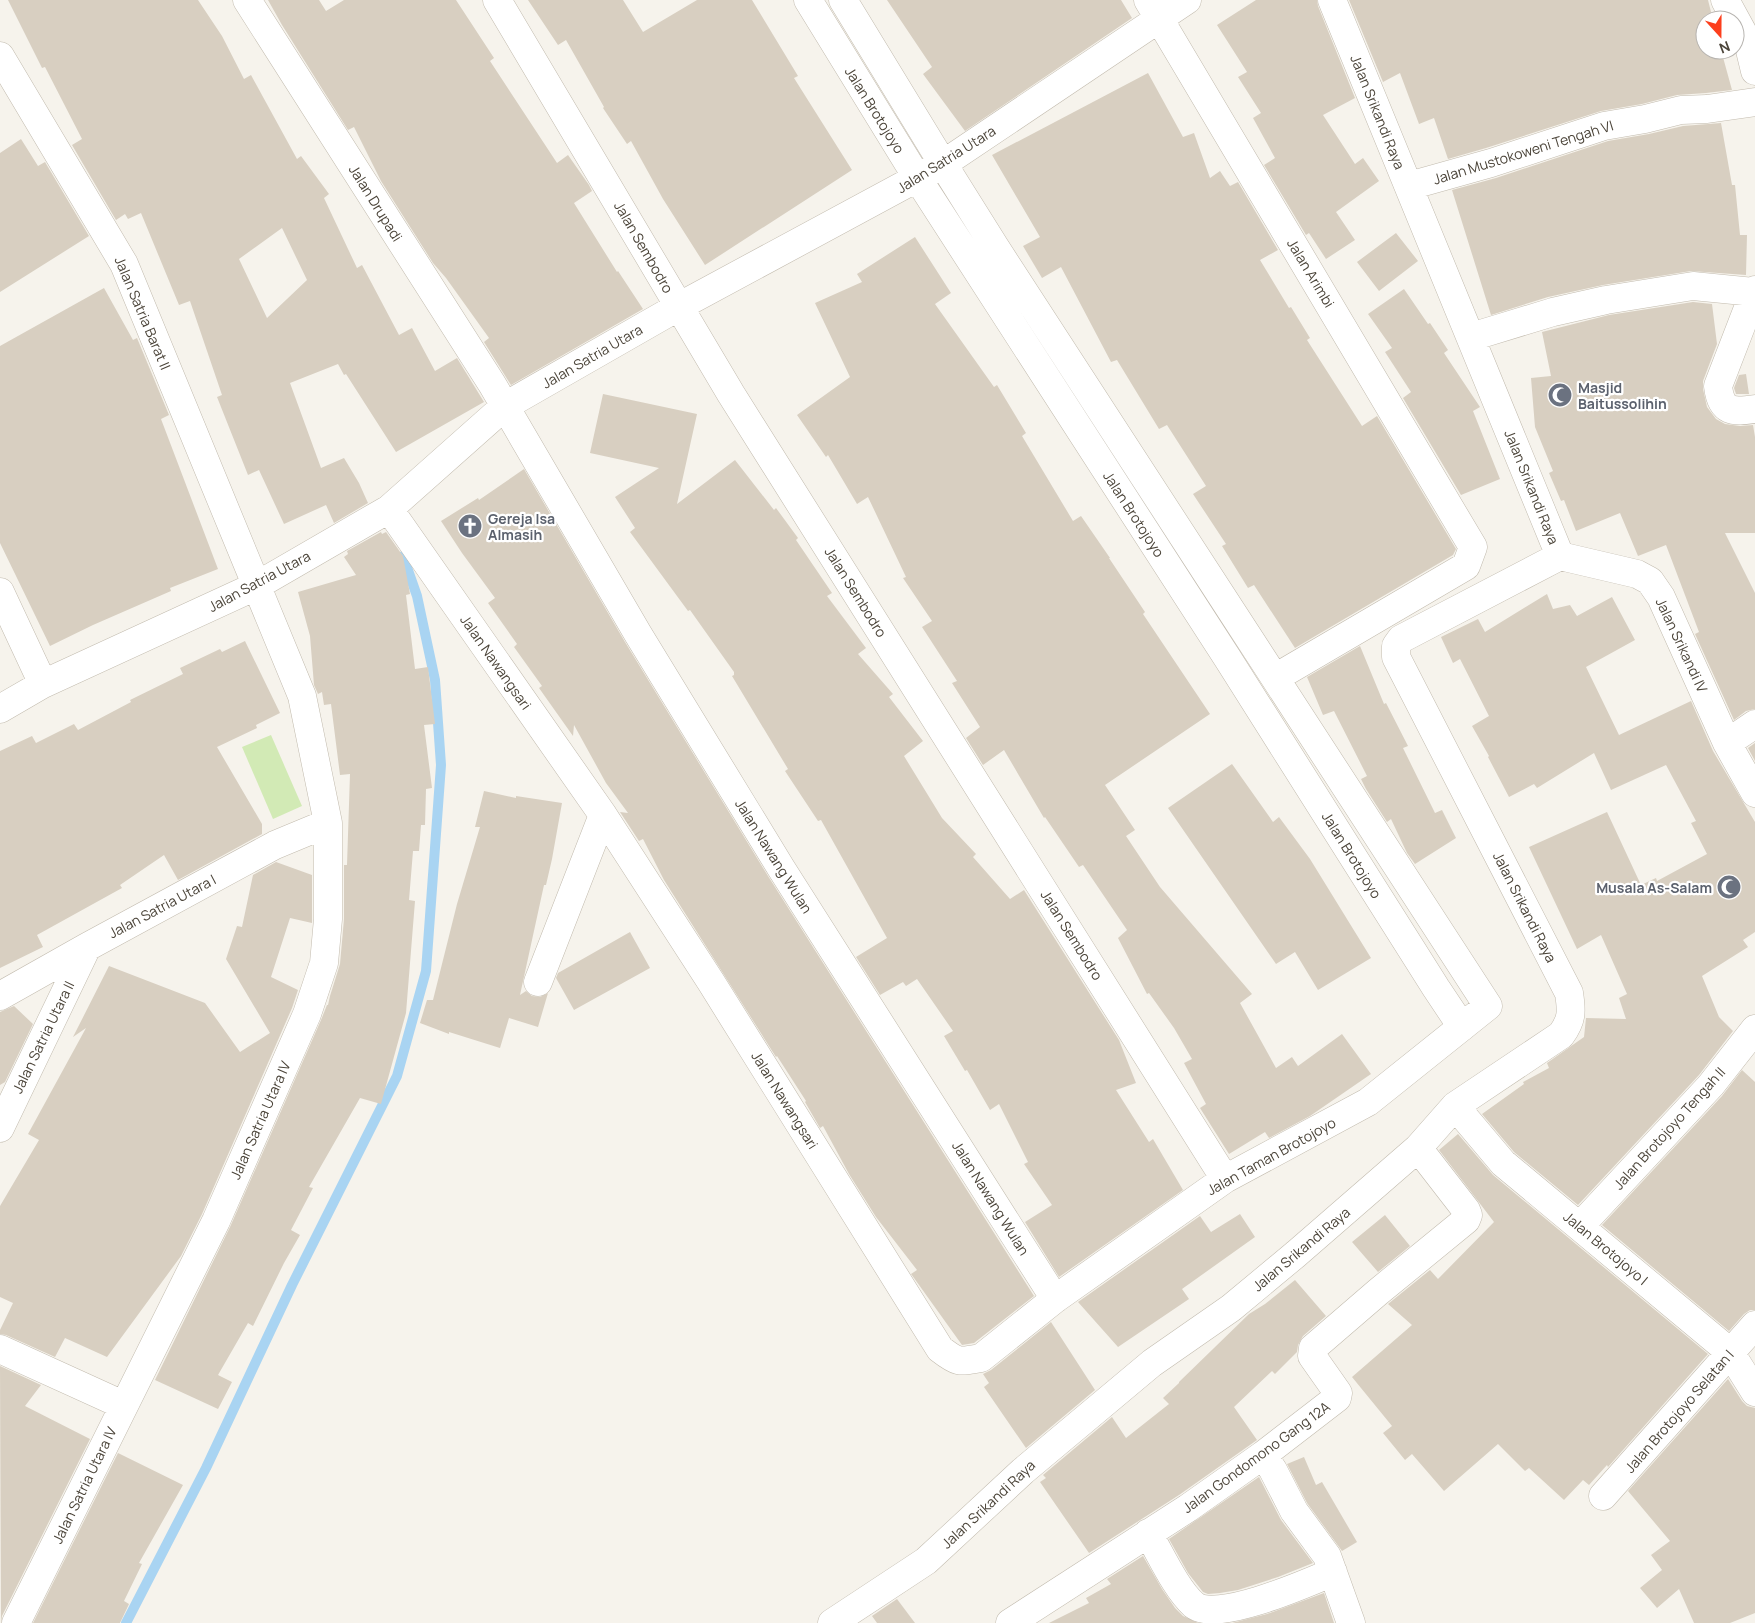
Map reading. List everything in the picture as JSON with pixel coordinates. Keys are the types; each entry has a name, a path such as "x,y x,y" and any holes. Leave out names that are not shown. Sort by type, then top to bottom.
{"street":[{"name":"Jalan Drupadi","path":"247,0 504,406"},
{"name":"Jalan Sembodro","path":"497,0 731,394 1225,1179"},
{"name":"Jalan Brotojoyo","path":"808,0 918,179 1462,1027"},
{"name":"Jalan Brotojoyo","path":"843,0 943,164 1488,1006"},
{"name":"Jalan Satria Utara","path":"0,710 43,684 256,586 389,509 504,406 678,307 918,179 943,164 1154,10 1187,0"},
{"name":"Jalan Srikandi Raya","path":"832,1623 926,1561 1038,1458 1152,1363 1232,1308 1304,1248 1418,1148 1455,1106 1560,1035 1569,1024 1571,1011 1569,993 1396,657 1396,646 1401,639 1560,556 1332,0"},
{"path":"1725,0 1751,41 1755,71"},
{"name":"Jalan Arimbi","path":"1154,10 1473,547 1466,566 1275,678"},
{"name":"Jalan Satria Barat II","path":"0,56 124,264 256,586"},
{"name":"Jalan Mustokoweni Tengah VI","path":"1409,186 1491,163 1604,126 1646,119 1681,110 1707,109 1755,102"},
{"path":"1471,337 1553,312 1606,300 1693,286 1755,291 1718,386 1725,406 1730,410 1755,409"},
{"name":"Jalan Nawang Wulan","path":"504,406 638,634 771,851 1055,1299"},
{"name":"Jalan Nawangsari","path":"389,509 603,815 711,982 940,1349 954,1360 967,1361 981,1358"},
{"name":"Jalan Srikandi IV","path":"1560,556 1637,574 1650,581 1661,597 1727,743 1755,793"},
{"name":"Jalan Satria Utara IV","path":"16,1623 216,1221 307,1014 324,963 328,919 328,823 302,696 256,586"},
{"path":"0,592 43,684"},
{"path":"1727,743 1755,724"},
{"path":"538,982 603,815"},
{"name":"Jalan Satria Utara I","path":"0,996 275,845 328,823"},
{"name":"Jalan Satria Utara II","path":"0,1128 87,947"},
{"name":"Jalan Taman Brotojoyo","path":"981,1358 1055,1299 1225,1179 1368,1102 1488,1006"},
{"name":"Jalan Brotojoyo Tengah II","path":"1580,1226 1711,1085 1755,1029"},
{"name":"Jalan Brotojoyo I","path":"1455,1106 1503,1163 1730,1352 1755,1392"},
{"name":"Jalan Gondomono Gang 12A","path":"1010,1623 1188,1508 1339,1396 1312,1356 1313,1348 1466,1220 1468,1215 1418,1148"},
{"name":"Jalan Brotojoyo Selatan I","path":"1603,1496 1755,1325"},
{"path":"0,1350 123,1405"},
{"path":"1263,1454 1294,1511 1327,1556 1351,1623"},
{"path":"1148,1533 1182,1590 1195,1606 1205,1611 1239,1607 1273,1597 1333,1572"}],"green space":[{"path":"271,735 302,806 273,819 242,747"}],"building":[{"path":"8,0 198,0 222,36 244,79 251,75 297,159 301,156 329,194 324,198 357,268 362,265 399,335 412,328 435,371 457,358 484,402 396,452 338,364 290,383 321,468 344,458 368,503 334,523 326,505 284,524 259,470 248,475 217,397 222,395 190,301 179,305 141,213 128,219 125,214 116,220 72,145 82,139 45,67 42,68","holes":["282,228 307,280 267,318 239,259"]},
{"path":"268,0 319,0 326,11 344,0 456,0 494,58 490,61 557,163 568,155 589,185 592,191 574,203 617,272 643,309 511,385 484,342 489,338 433,263 381,181 354,127 348,130"},
{"path":"528,0 623,0 643,32 697,0 752,0 798,76 794,78 852,170 705,265 663,199 631,141 627,144 603,108 566,40 558,45"},
{"path":"887,0 1121,0 1132,18 965,131 923,74 932,67"},
{"path":"1256,0 1317,0 1355,98 1323,115 1355,164 1363,158 1379,181 1336,212 1355,240 1326,259 1309,233 1306,235 1264,165 1275,158 1253,118 1261,113 1238,77 1247,72 1217,25"},
{"path":"1349,0 1708,0 1710,10 1695,10 1695,60 1724,60 1732,90 1677,95 1642,104 1601,111 1448,159 1434,118 1419,124 1400,73 1383,82"},
{"path":"1148,73 1183,137 1194,133 1210,178 1220,171 1230,186 1238,182 1278,250 1260,260 1310,338 1307,340 1362,426 1377,416 1456,549 1453,555 1295,648 1254,585 1248,588 1222,546 1226,544 1193,494 1206,486 1167,425 1159,429 1117,360 1111,362 1061,267 1042,278 1023,246 1040,237 992,155"},
{"path":"1721,123 1732,185 1735,185 1740,235 1747,235 1746,275 1691,271 1603,285 1548,297 1491,315 1452,190 1496,178 1608,141 1683,126"},
{"path":"21,139 38,166 45,162 89,236 0,292 0,153"},
{"path":"1396,233 1418,261 1379,291 1357,262"},
{"path":"915,237 951,293 935,304 994,387 997,385 1026,433 1022,436 1073,521 1081,516 1145,612 1143,614 1210,714 1105,785 1135,830 1126,836 1160,887 1252,994 1240,1003 1276,1068 1292,1057 1298,1066 1342,1034 1371,1074 1310,1116 1269,1138 1265,1132 1229,1154 1200,1108 1206,1104 1184,1063 1192,1059 1174,1028 1149,993 1147,994 1118,938 1127,930 1083,865 1079,867 1044,818 1004,750 983,765 966,738 980,727 952,683 957,681 922,627 932,621 903,578 906,577 868,497 857,504 828,455 826,457 797,415 850,377 815,303 862,282 857,274"},
{"path":"104,288 133,340 137,338 169,415 161,419 218,569 170,588 171,591 50,646 0,543 0,346"},
{"path":"1404,289 1448,350 1444,353 1480,407 1473,411 1500,479 1461,495 1403,398 1411,392 1385,352 1392,348 1368,314"},
{"path":"1693,302 1712,304 1717,344 1703,381 1707,407 1716,419 1725,424 1753,425 1755,437 1755,533 1725,533 1755,593 1755,709 1746,711 1734,720 1695,634 1699,632 1666,545 1638,556 1620,513 1576,531 1564,500 1561,501 1549,473 1553,471 1535,427 1531,378 1551,376 1542,332 1609,315"},
{"path":"1746,374 1749,394 1736,394 1734,388 1739,375"},
{"path":"603,394 697,414 677,504 735,460 774,510 776,508 798,538 796,540 832,593 827,596 866,648 858,654 893,694 889,697 923,741 904,756 942,818 976,854 973,857 1010,899 1024,890 1119,1040 1136,1083 1116,1090 1149,1142 1153,1139 1183,1190 1059,1277 1025,1222 1052,1205 1024,1164 1028,1162 999,1104 990,1110 967,1070 965,1071 944,1036 953,1031 917,979 906,986 903,982 880,995 856,957 887,938 821,820 818,821 785,771 788,769 732,676 734,672 690,610 688,611 630,532 635,528 615,497 659,468 590,453"},
{"path":"524,469 625,642 768,876 1034,1296 974,1343 962,1345 911,1274 917,1270 876,1217 849,1174 823,1126 820,1128 806,1101 664,880 643,839 639,841 620,812 628,813 606,783 574,725 573,736 539,688 542,686 514,647 517,644 488,603 495,598 441,521 478,498 479,500"},
{"path":"381,532 382,534 386,532 403,556 410,594 406,595 415,669 428,667 435,724 424,725 432,788 426,789 425,825 421,825 419,851 413,851 409,900 415,901 406,1013 381,1104 360,1098 309,1187 313,1188 291,1230 300,1235 253,1326 248,1323 218,1375 232,1382 218,1409 155,1380 230,1227 328,1005 340,964 344,919 344,865 347,865 350,774 340,775 331,704 324,705 322,692 318,694 314,685 310,636 298,592 356,575 344,557 348,554 347,551"},
{"path":"1547,594 1553,609 1570,605 1577,616 1612,597 1635,640 1586,667 1619,735 1691,701 1713,751 1755,822 1755,932 1743,940 1748,947 1702,976 1719,1017 1733,1031 1699,1075 1578,1205 1514,1152 1482,1114 1524,1084 1523,1082 1549,1068 1547,1063 1584,1037 1586,1018 1626,1019 1619,998 1627,994 1601,935 1577,949 1529,847 1607,812 1641,885 1656,878 1657,881 1707,854 1691,823 1696,821 1666,765 1611,790 1594,753 1537,788 1534,784 1509,797 1472,726 1489,716 1460,659 1453,663 1441,637 1478,619 1485,632"},
{"path":"245,641 280,713 256,725 257,728 217,747 262,824 262,834 178,880 164,855 120,885 122,888 37,935 43,947 0,968 0,751 32,736 36,743 74,724 78,730 131,702 130,700 183,674 180,668 220,649 222,652"},
{"path":"1360,646 1384,704 1386,703 1408,746 1403,748 1435,813 1442,810 1456,838 1415,864 1407,853 1391,819 1387,822 1366,789 1361,779 1367,776 1334,711 1323,715 1307,677"},
{"path":"1755,743 1755,761 1748,748"},
{"path":"1232,764 1273,822 1279,817 1310,859 1371,958 1318,990 1295,952 1276,964 1168,808"},
{"path":"484,791 516,798 516,796 562,803 552,859 546,885 544,885 520,995 526,991 532,996 540,997 548,993 538,1027 509,1018 500,1048 449,1032 449,1034 420,1023 427,1000 433,1000 457,904 480,827 475,827"},
{"path":"276,862 312,875 312,923 290,918 271,977 298,990 292,1008 202,1214 181,1256 107,1357 65,1338 55,1357 0,1334 0,1330 13,1303 0,1297 0,1206 39,1140 28,1134 86,1028 73,1037 109,966 205,1003 240,1052 270,1033 226,959 237,926 242,927 253,875"},
{"path":"630,932 650,968 574,1010 556,978 558,973"},
{"path":"14,1006 33,1024 5,1082 0,1085 0,1012"},
{"path":"1742,1070 1755,1082 1755,1310 1750,1310 1744,1314 1729,1331 1602,1225 1722,1096"},
{"path":"1458,1134 1493,1175 1708,1354 1608,1467 1607,1465 1589,1485 1583,1480 1564,1500 1529,1468 1525,1471 1498,1444 1444,1491 1412,1454 1405,1460 1383,1433 1392,1426 1352,1377 1412,1325 1388,1304 1430,1270 1438,1279 1494,1222 1439,1150"},
{"path":"1240,1214 1255,1237 1182,1289 1189,1299 1118,1347 1078,1302 1200,1216 1211,1232"},
{"path":"1385,1215 1410,1246 1378,1272 1352,1242"},
{"path":"1295,1280 1326,1316 1303,1336 1298,1345 1297,1352 1275,1374 1272,1371 1234,1407 1257,1440 1179,1495 1089,1553 1040,1482 1046,1478 1043,1475 1112,1417 1126,1438 1169,1404 1163,1398 1249,1314"},
{"path":"1051,1322 1095,1390 1026,1448 984,1387 989,1383 983,1374 991,1370"},
{"path":"0,1366 41,1385 25,1406 90,1439 2,1616 1,1623"},
{"path":"1728,1379 1742,1401 1747,1406 1755,1408 1755,1613 1730,1623 1694,1623 1679,1589 1657,1608 1640,1588 1662,1570 1651,1555 1670,1541 1628,1491"},
{"path":"118,1453 183,1485 139,1563 142,1564 124,1601 129,1604 120,1623 33,1623"},
{"path":"1304,1457 1316,1485 1322,1482 1357,1542 1342,1551 1307,1503 1287,1464"},
{"path":"1259,1477 1281,1520 1313,1563 1238,1590 1208,1594 1203,1592 1188,1573 1169,1539"},
{"path":"1143,1556 1175,1608 1183,1616 1198,1623 1049,1623 1089,1603 1086,1598 1111,1584 1107,1579"},
{"path":"1324,1593 1334,1623 1232,1623 1267,1614"},
{"path":"897,1599 915,1623 877,1623 872,1616"}],"waterway":[{"path":"126,1623 206,1468 292,1285 397,1076 426,971 441,765 435,680 417,596 403,556"}],"place":[{"name":"Masjid Baitussolihin","path":"1560,395"},
{"name":"Gereja Isa Almasih","path":"470,526"},
{"name":"Musala As-Salam","path":"1729,887"}]}
